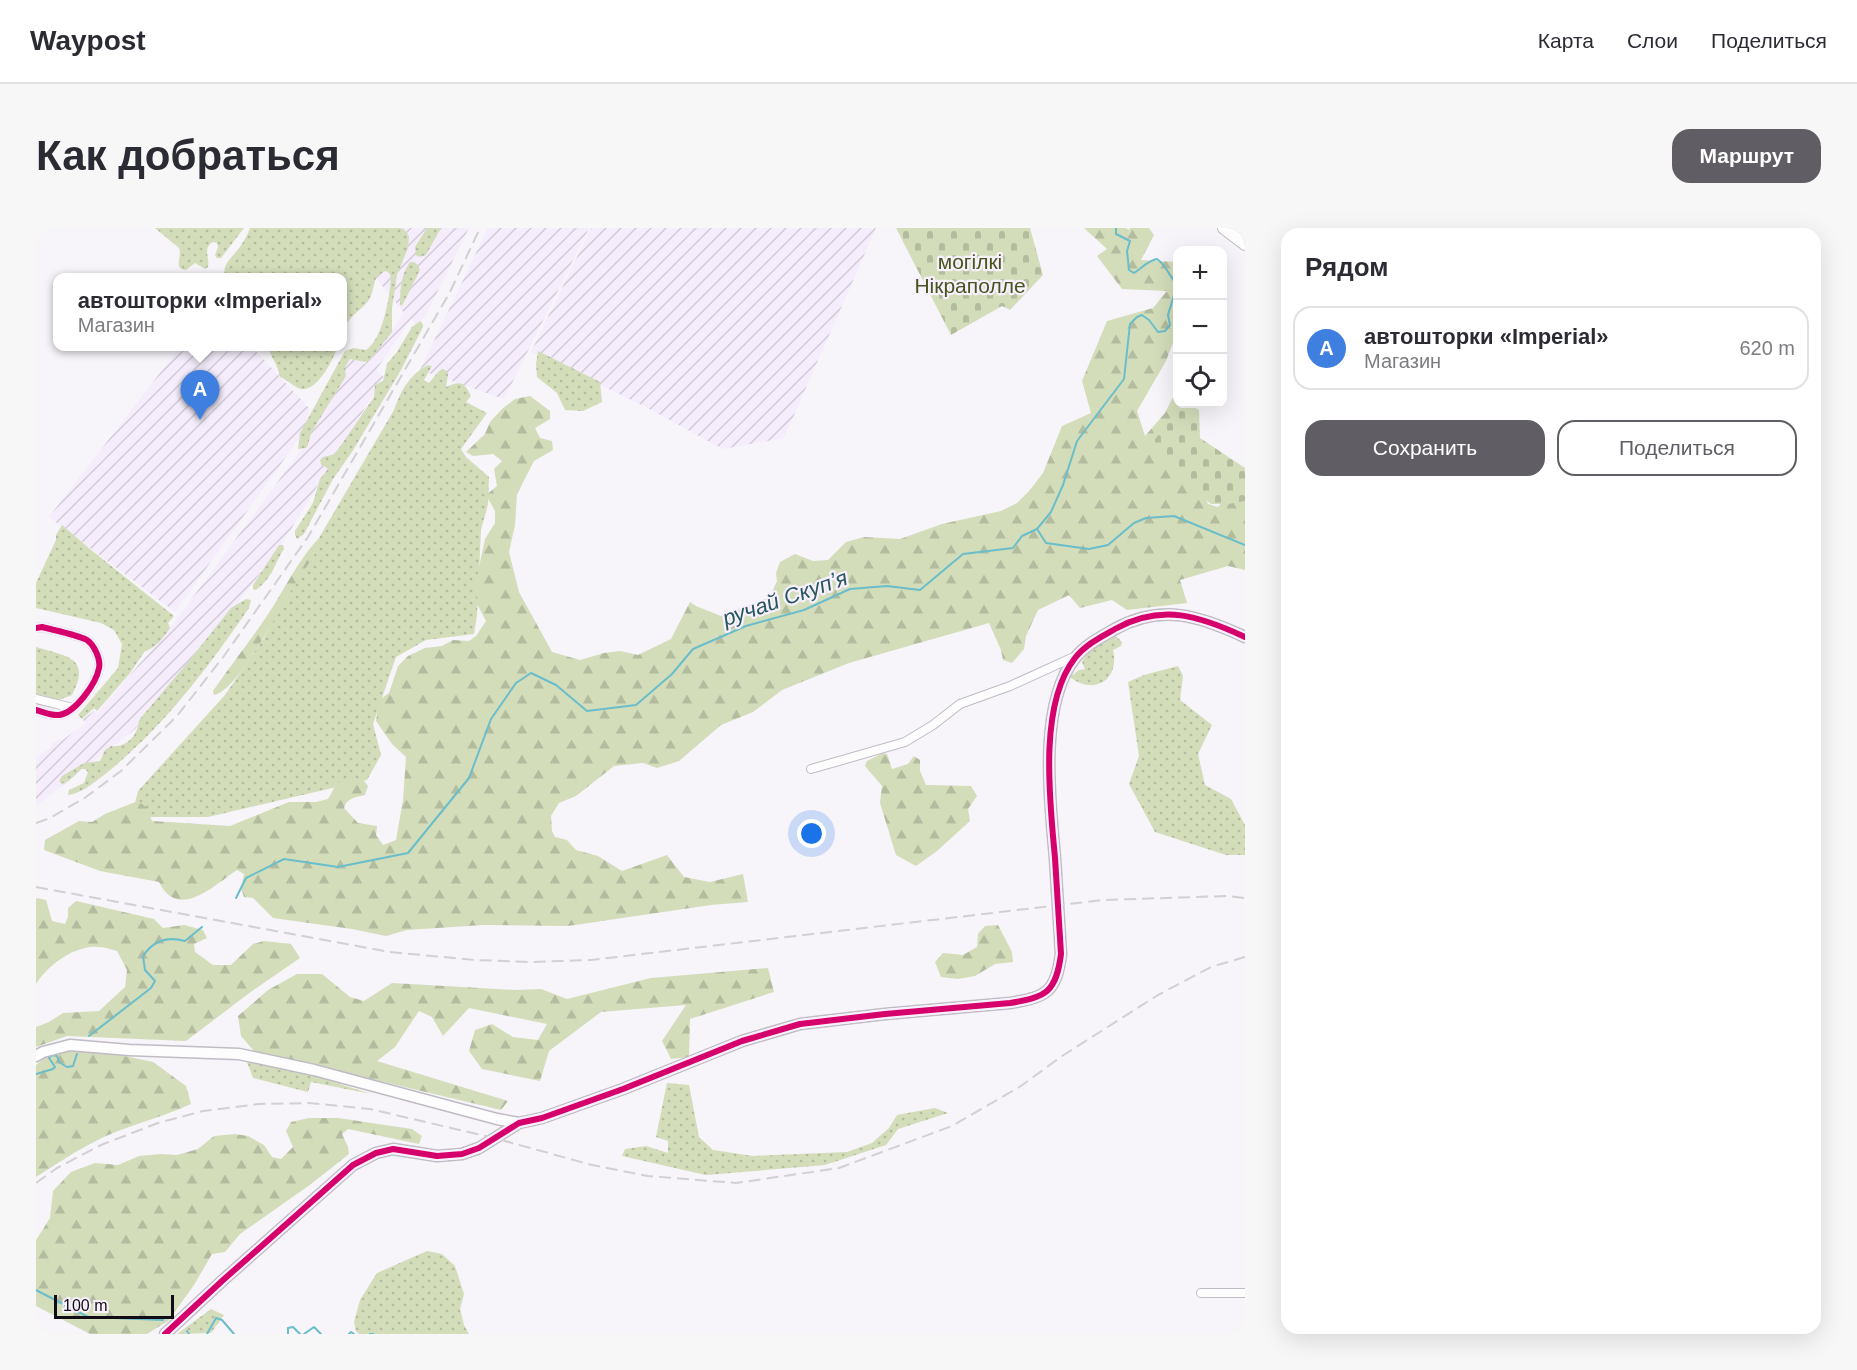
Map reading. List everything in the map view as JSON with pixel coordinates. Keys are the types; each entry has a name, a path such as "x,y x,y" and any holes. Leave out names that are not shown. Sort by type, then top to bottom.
{"main road":[{"path":"1224,228 1245,244"}],"street":[{"path":"811,768 905,742 933,725 960,704 1010,686 1076,656 1123,624 1142,617 1175,614 1197,618 1245,637"},
{"path":"36,628 42,627 87,640 97,652 100,667 93,684 73,708 58,716 36,711"},
{"path":"165,1334 353,1165 376,1153 393,1149 438,1156 462,1154 479,1148 519,1123 542,1118 623,1089 742,1041 800,1024 1027,1000 1053,987 1059,975 1061,954 1052,820 1050,737 1054,705 1061,684 1076,656"},
{"path":"36,699 73,708"},
{"path":"36,1056 70,1045 129,1050 239,1054 314,1070 519,1123"},
{"path":"1202,1293 1245,1293"}],"shaded area":[{"path":"336,228 469,228 425,317 416,324 411,319 376,370 384,377 282,544 191,666 135,729 36,806 36,758 52,747 51,744 59,739 61,741 85,724 83,719 94,711 98,712 168,631 296,457 346,371 343,366 350,356 365,364 404,313"},
{"path":"488,228 589,228 504,399 420,370"},
{"path":"591,228 876,228 784,438 723,449 642,405 531,352"},
{"path":"177,351 256,351 309,408 305,430 175,612 49,517"}],"green space":[{"path":"155,228 244,228 221,258 215,255 218,247 217,243 213,242 207,250 208,267 205,269 195,263 186,270 179,265 179,248"},
{"path":"250,228 399,228 404,229 409,236 408,248 397,275 392,308 392,332 369,361 350,359 345,367 346,376 311,433 306,448 298,449 300,433 345,351 353,348 366,350 377,337 387,306 391,277 386,271 378,276 370,298 347,323 347,273 224,273 226,264 246,238"},
{"path":"427,228 441,228 426,255 419,257 416,255 415,247"},
{"name":"могілкі Нікраполле","path":"896,228 1030,228 1043,275 1010,310 1002,306 951,335"},
{"path":"1084,228 1126,228 1129,230 1130,228 1149,228 1154,235 1141,260 1173,262 1173,343 1166,361 1137,411 1145,436 1165,413 1173,397 1173,408 1193,408 1208,504 1218,507 1232,491 1245,492 1245,570 1228,566 1180,580 1187,603 1127,610 1112,600 1080,608 1069,595 1038,610 1026,636 1024,649 1012,663 1003,660 989,623 849,663 782,690 753,712 721,725 679,761 657,768 643,763 614,766 576,796 559,803 551,816 552,831 555,837 567,840 576,850 598,856 622,871 667,855 684,877 710,882 743,874 748,902 711,905 568,926 483,925 407,930 386,936 273,918 253,898 244,897 241,888 244,874 237,870 196,897 186,900 176,899 167,893 159,882 100,871 44,850 45,840 79,821 92,822 105,814 138,801 147,808 152,821 230,826 289,802 316,802 328,799 337,783 345,780 364,781 368,786 365,795 349,800 344,808 358,823 377,826 376,835 383,845 396,840 403,800 406,757 392,744 376,721 379,700 389,693 398,666 408,656 425,648 442,646 453,640 469,641 476,636 486,621 477,604 475,586 485,539 495,523 495,511 486,495 497,486 494,469 502,461 493,454 473,456 466,452 485,434 490,422 502,409 515,399 530,396 550,411 550,419 535,428 540,438 552,441 553,450 534,461 517,494 515,525 509,552 519,592 552,652 580,660 620,651 638,655 671,639 690,602 721,616 770,597 777,581 776,573 780,562 795,554 813,561 828,560 846,542 864,537 900,539 942,524 1001,511 1017,503 1043,473 1062,426 1091,413 1082,381 1107,321 1153,308 1167,291 1122,289 1097,256 1107,249"},
{"path":"410,262 418,265 420,270 402,306 400,305 400,294 402,282"},
{"path":"420,321 423,324 422,329 401,370 352,452 333,479 304,534 297,539 295,531 313,503 320,479 328,469 321,464 320,460 335,454 374,397 375,385 383,381 387,364 412,327"},
{"path":"270,351 335,351 324,374 307,389 301,389 280,377"},
{"path":"538,351 600,382 602,402 583,411 565,410 557,393 537,377"},
{"path":"428,365 432,366 424,380 429,383 439,371 443,369 447,371 446,387 458,383 464,385 471,396 466,402 487,413 461,449 466,457 489,477 488,504 481,530 474,634 426,640 396,657 373,724 381,755 367,780 208,817 151,817 134,807 138,791 225,695 264,638 299,572 394,410 403,390 421,369"},
{"path":"1177,408 1199,410 1200,438 1245,468 1245,501 1211,504 1163,464 1154,441"},
{"path":"62,525 174,616 168,623 170,628 162,639 145,651 130,673 97,711 94,708 82,719 78,715 118,668 122,644 114,630 101,623 36,608 36,583"},
{"path":"318,539 322,540 317,552 246,664 224,690 214,695 213,691 267,616 297,567"},
{"path":"279,545 283,545 284,549 270,575 256,590 253,589 253,585"},
{"path":"246,599 251,600 249,608 200,676 164,718 104,775 82,790 68,795 69,790 84,783 88,772 81,769 62,784 59,781 62,776 84,763 100,761 105,750 111,746 127,743 134,735 139,720 231,608"},
{"path":"1116,636 1122,642 1121,646 1113,650 1113,670 1109,677 1096,685 1088,685 1079,683 1070,677 1079,670 1085,669 1082,662 1092,650"},
{"path":"36,647 66,656 77,665 79,673 72,695 59,700 36,694"},
{"path":"1178,666 1183,676 1180,700 1212,725 1198,754 1205,785 1231,799 1245,825 1245,855 1226,855 1155,832 1129,784 1139,756 1128,682"},
{"path":"883,753 887,754 892,769 908,764 914,756 920,760 920,771 926,785 971,786 977,796 968,809 970,821 937,851 916,866 896,855 880,803 882,786 865,766 867,761"},
{"path":"36,898 46,900 52,921 65,924 68,908 76,901 154,919 163,928 184,925 203,930 207,938 194,944 195,952 213,965 231,965 253,944 264,941 291,944 300,958 186,1041 67,1036 36,1047 36,1027 63,1013 99,1011 125,987 127,970 117,951 89,947 71,953 57,962 36,984"},
{"path":"998,925 1012,952 1013,962 995,964 975,976 958,979 941,977 935,962 943,953 963,955 977,947 978,934 985,926"},
{"path":"768,968 774,992 690,1019 689,1057 671,1059 662,1041 686,1005 601,1012 549,1051 540,1081 482,1069 469,1051 475,1030 492,1024 513,1037 538,1040 547,1024 469,1008 443,1036 432,1017 419,1011 395,1047 377,1061 508,1101 501,1110 254,1051 241,1036 238,1016 268,990 297,974 322,974 350,997 364,1001 392,983 516,990 541,989 567,999 651,978"},
{"path":"54,1051 110,1053 153,1062 186,1086 191,1104 104,1137 36,1177 36,1065"},
{"path":"247,1062 303,1072 371,1094 311,1082 308,1092 253,1078"},
{"path":"667,1083 689,1085 699,1137 713,1150 753,1156 847,1152 872,1143 889,1128 897,1115 935,1108 948,1113 898,1129 886,1145 825,1165 706,1175 622,1156 625,1149 646,1146 668,1153 668,1141 656,1137"},
{"path":"309,1118 338,1118 412,1129 422,1136 419,1144 348,1129 342,1134 349,1154 240,1234 225,1252 212,1254 194,1285 168,1321 147,1334 90,1334 36,1306 36,1240 50,1218 53,1191 71,1172 95,1163 118,1165 139,1156 177,1155 198,1149 214,1136 235,1134 248,1136 264,1145 272,1157 281,1159 293,1147 286,1131 291,1122"},
{"path":"427,1251 442,1254 455,1266 464,1294 460,1309 469,1334 359,1334 354,1322 360,1300 377,1273"},
{"path":"211,1309 224,1315 211,1333 177,1334"}],"waterway":[{"name":"ручай Скупʼя","path":"236,898 246,878 284,859 338,867 408,853 469,778 491,719 516,683 531,673 556,685 587,711 636,705 672,674 693,649 746,626 804,610 850,589 887,586 920,590 963,554 1013,548 1022,536 1037,529 1051,512 1063,485 1077,441 1124,379 1130,324 1142,315 1158,332 1165,331 1170,325 1168,315 1177,285 1157,259 1134,273 1129,270 1127,251 1130,241 1116,234 1116,228"},
{"path":"1037,529 1046,543 1089,549 1108,545 1134,523 1146,518 1174,516 1245,545"},
{"name":"ручай Скупʼя","path":"89,1036 151,988 155,981 145,970 143,956 151,947 166,940 185,941 202,927"},
{"name":"ручай Скупʼя","path":"36,1074 55,1067 49,1058 52,1055 57,1056 59,1062 67,1067 73,1066 77,1054"},
{"name":"ручай Скупʼя","path":"36,1290 88,1317 163,1320"},
{"name":"ручай Скупʼя","path":"207,1334 216,1318 222,1320 234,1334"},
{"name":"ручай Скупʼя","path":"288,1334 288,1328 293,1327 300,1334"},
{"name":"ручай Скупʼя","path":"304,1334 314,1327 321,1334"},
{"name":"ручай Скупʼя","path":"349,1334 351,1332 354,1334"}],"railway":[{"path":"36,823 50,818 86,797 121,771 177,716 224,656 308,537 450,292 480,228"},
{"path":"36,887 390,952 475,960 530,962 591,960 1103,900 1227,896 1245,898"},
{"path":"36,1183 57,1168 101,1145 158,1123 203,1111 259,1104 309,1103 370,1109 494,1138 592,1165 648,1176 736,1183 839,1168 952,1126 1021,1086 1062,1056 1158,995 1211,967 1245,957"}],"cycle path":[{"path":"165,1334 353,1165 376,1153 393,1149 437,1156 462,1154 479,1148 519,1123 542,1118 623,1089 742,1041 800,1024 1010,1003 1041,995 1048,990 1056,977 1061,954 1049,755 1051,727 1063,678 1075,658 1088,645 1115,629 1149,616 1181,615 1196,618 1245,637"},
{"path":"36,628 42,627 72,634 87,640 92,645 99,661 97,675 89,689 72,709 59,715 36,710"}],"place":[{"name":"автошторки «Imperial»","path":"200,420"}]}
